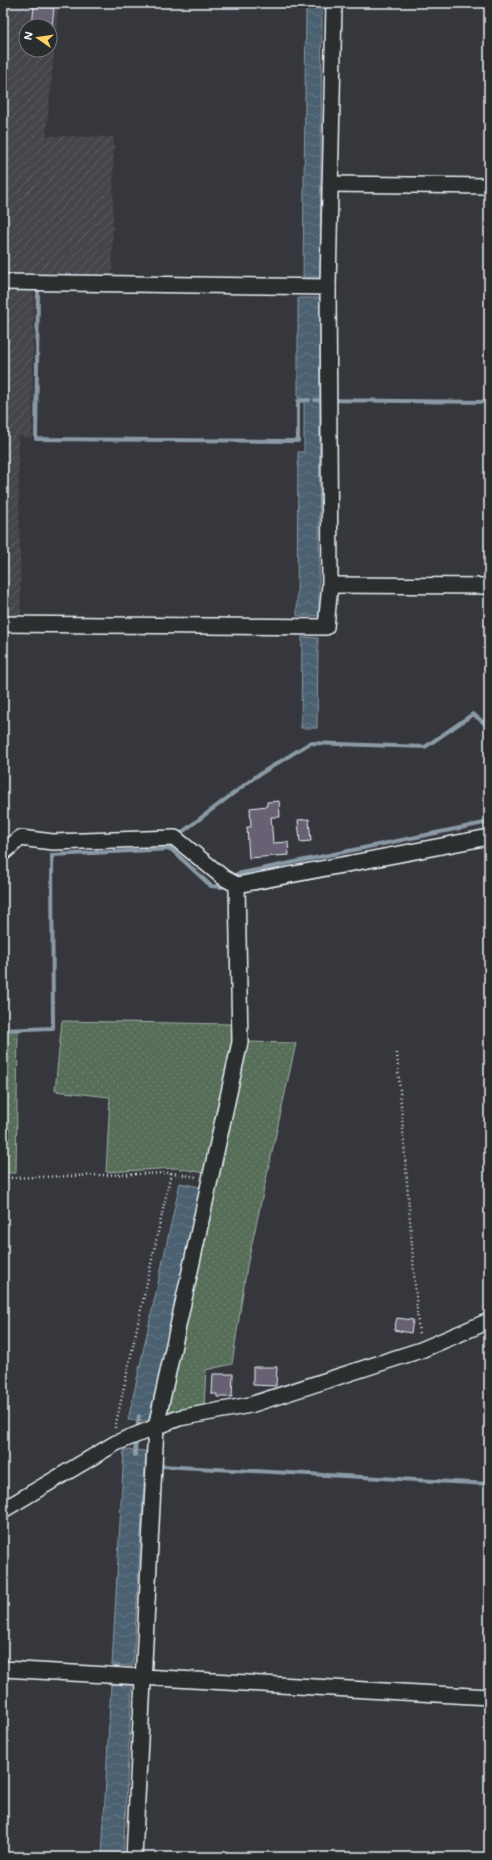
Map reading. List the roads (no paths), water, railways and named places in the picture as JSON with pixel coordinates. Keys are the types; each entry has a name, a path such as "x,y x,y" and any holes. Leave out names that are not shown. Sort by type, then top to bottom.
{"street":[{"path":"3,624 326,626 330,585 328,287 334,3"},
{"path":"330,184 489,186"},
{"path":"3,282 328,287"},
{"path":"330,585 489,586"},
{"path":"3,853 20,838 53,842 175,838 224,878 237,886 489,837"},
{"path":"134,1857 129,1677 150,1429 210,1179 240,1042 237,886"},
{"path":"3,1510 122,1440 150,1429 180,1418 250,1405 421,1350 489,1321"},
{"path":"3,1669 489,1697"}],"water":[{"path":"306,6 322,6 320,277 303,277"},
{"path":"298,298 320,298 319,616 297,616 298,452 304,452 304,399 298,398"},
{"path":"302,637 318,638 317,728 301,728"},
{"path":"180,1183 200,1187 149,1421 128,1420"},
{"path":"124,1450 146,1451 133,1666 112,1665"},
{"path":"111,1684 132,1685 123,1857 102,1857"}],"waterway":[{"path":"34,289 38,290 36,439 298,441 298,401 309,400"},
{"path":"315,400 489,402"},
{"path":"181,833 255,777 310,743 425,747 473,714 489,727"},
{"path":"231,879 237,874 489,822"},
{"path":"3,1030 53,1028 52,855 171,849 211,886 222,887 226,884"},
{"path":"137,1431 139,1416"},
{"path":"135,1455 136,1438"},
{"path":"489,1484 161,1466 489,1484"}]}
